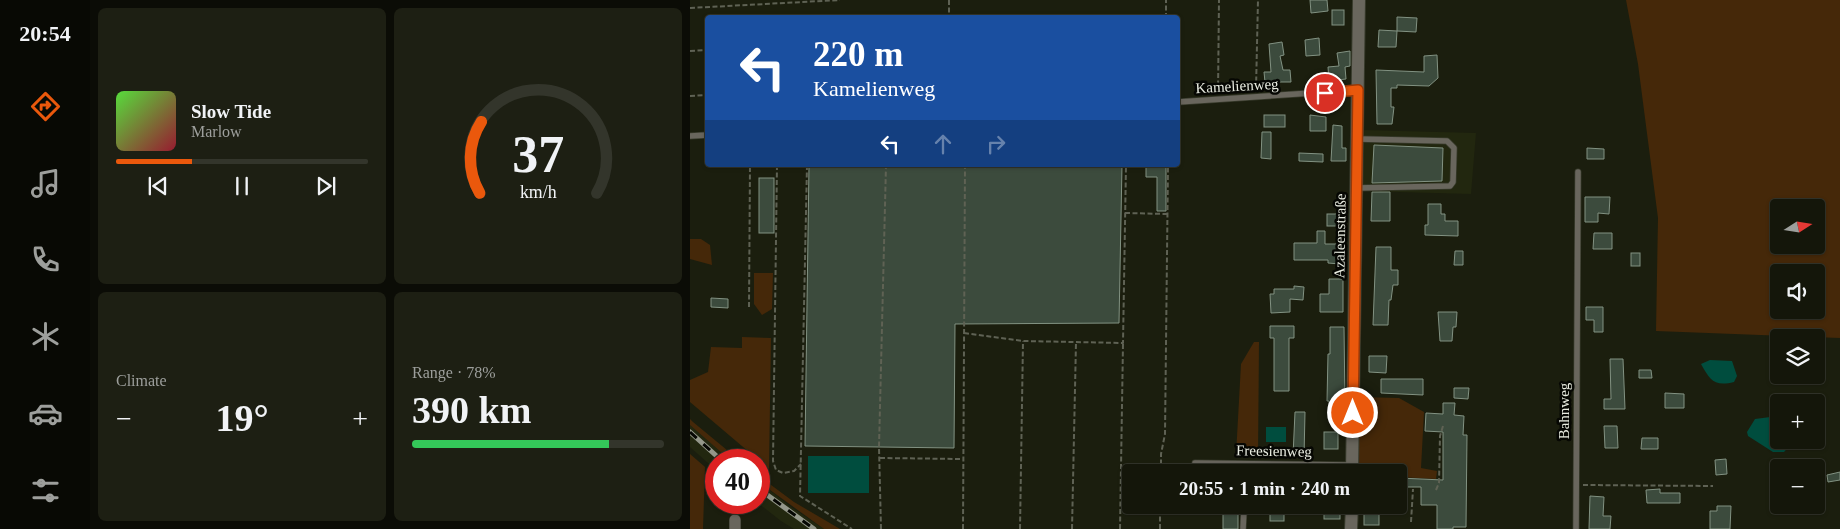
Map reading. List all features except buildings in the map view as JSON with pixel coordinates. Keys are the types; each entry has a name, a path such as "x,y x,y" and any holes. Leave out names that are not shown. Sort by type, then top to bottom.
{"street":[{"name":"Azaleenstraße","path":"1353,464 1359,0"},
{"path":"1352,514 1352,529"}],"lane":[{"name":"Kamelienweg","path":"1180,102 1358,90"},
{"path":"690,136 705,135"},
{"path":"1357,188 1450,186 1453,182 1454,148 1447,141 1358,139"},
{"name":"Bahnweg","path":"1576,529 1578,172"},
{"name":"Freesienweg","path":"1194,463 1220,464"},
{"path":"1243,529 1244,514"}],"path":[{"path":"690,8 840,0"},
{"path":"948,0 949,15"},
{"path":"1166,0 1166,15"},
{"path":"1218,100 1219,0"},
{"path":"1256,98 1258,0"},
{"path":"690,51 705,50"},
{"path":"690,96 705,95"},
{"path":"748,307 750,167"},
{"path":"777,167 773,461 776,470 783,473 794,471 801,464"},
{"path":"807,167 800,496 852,529"},
{"path":"881,529 880,458 886,167"},
{"path":"963,529 965,167"},
{"path":"1120,529 1126,167"},
{"path":"1161,464 1166,434 1168,167"},
{"path":"1125,213 1167,214"},
{"path":"964,333 1023,341 1123,343"},
{"path":"1020,529 1023,341"},
{"path":"1072,529 1076,342"},
{"path":"1436,490 1439,483 1440,436 1443,426"},
{"path":"880,458 963,459"},
{"path":"1576,485 1713,486"},
{"path":"1411,522 1413,489"},
{"path":"1160,514 1160,529"}],"shaded area":[{"path":"1626,0 1840,0 1840,338 1825,337 1825,329 1770,329 1770,335 1656,331 1658,218 1638,64"},
{"path":"1362,130 1476,133 1471,194 1361,191"},
{"path":"690,239 701,239 710,245 712,265 690,259"},
{"path":"754,273 773,273 772,309 762,315 754,304"},
{"path":"742,337 771,338 769,449 745,449 690,402 690,380 708,372 711,347 742,348"},
{"path":"1254,342 1259,342 1258,456 1236,455 1241,364"},
{"path":"1358,397 1399,398 1424,412 1421,468 1437,471 1436,479 1407,477 1407,464 1357,464"},
{"path":"690,419 726,449 717,449 690,425"},
{"path":"690,425 717,449 705,449 705,460 690,447"},
{"path":"690,454 705,467 703,529 690,529"},
{"path":"770,484 794,502 840,529 824,529 770,490"},
{"path":"770,491 824,529 794,529 770,512"}],"water":[{"path":"1710,360 1732,361 1737,376 1734,382 1722,384 1713,381 1701,364"},
{"path":"1770,417 1770,449 1787,449 1784,452 1773,452 1748,436 1747,432 1755,419"},
{"path":"1266,427 1286,427 1286,442 1266,442"},
{"path":"808,456 869,456 869,493 808,493"}],"railway":[{"path":"690,432 709,449"},
{"path":"770,497 814,529"}],"route":[{"path":"1325,93 1358,90 1353,413"}]}
